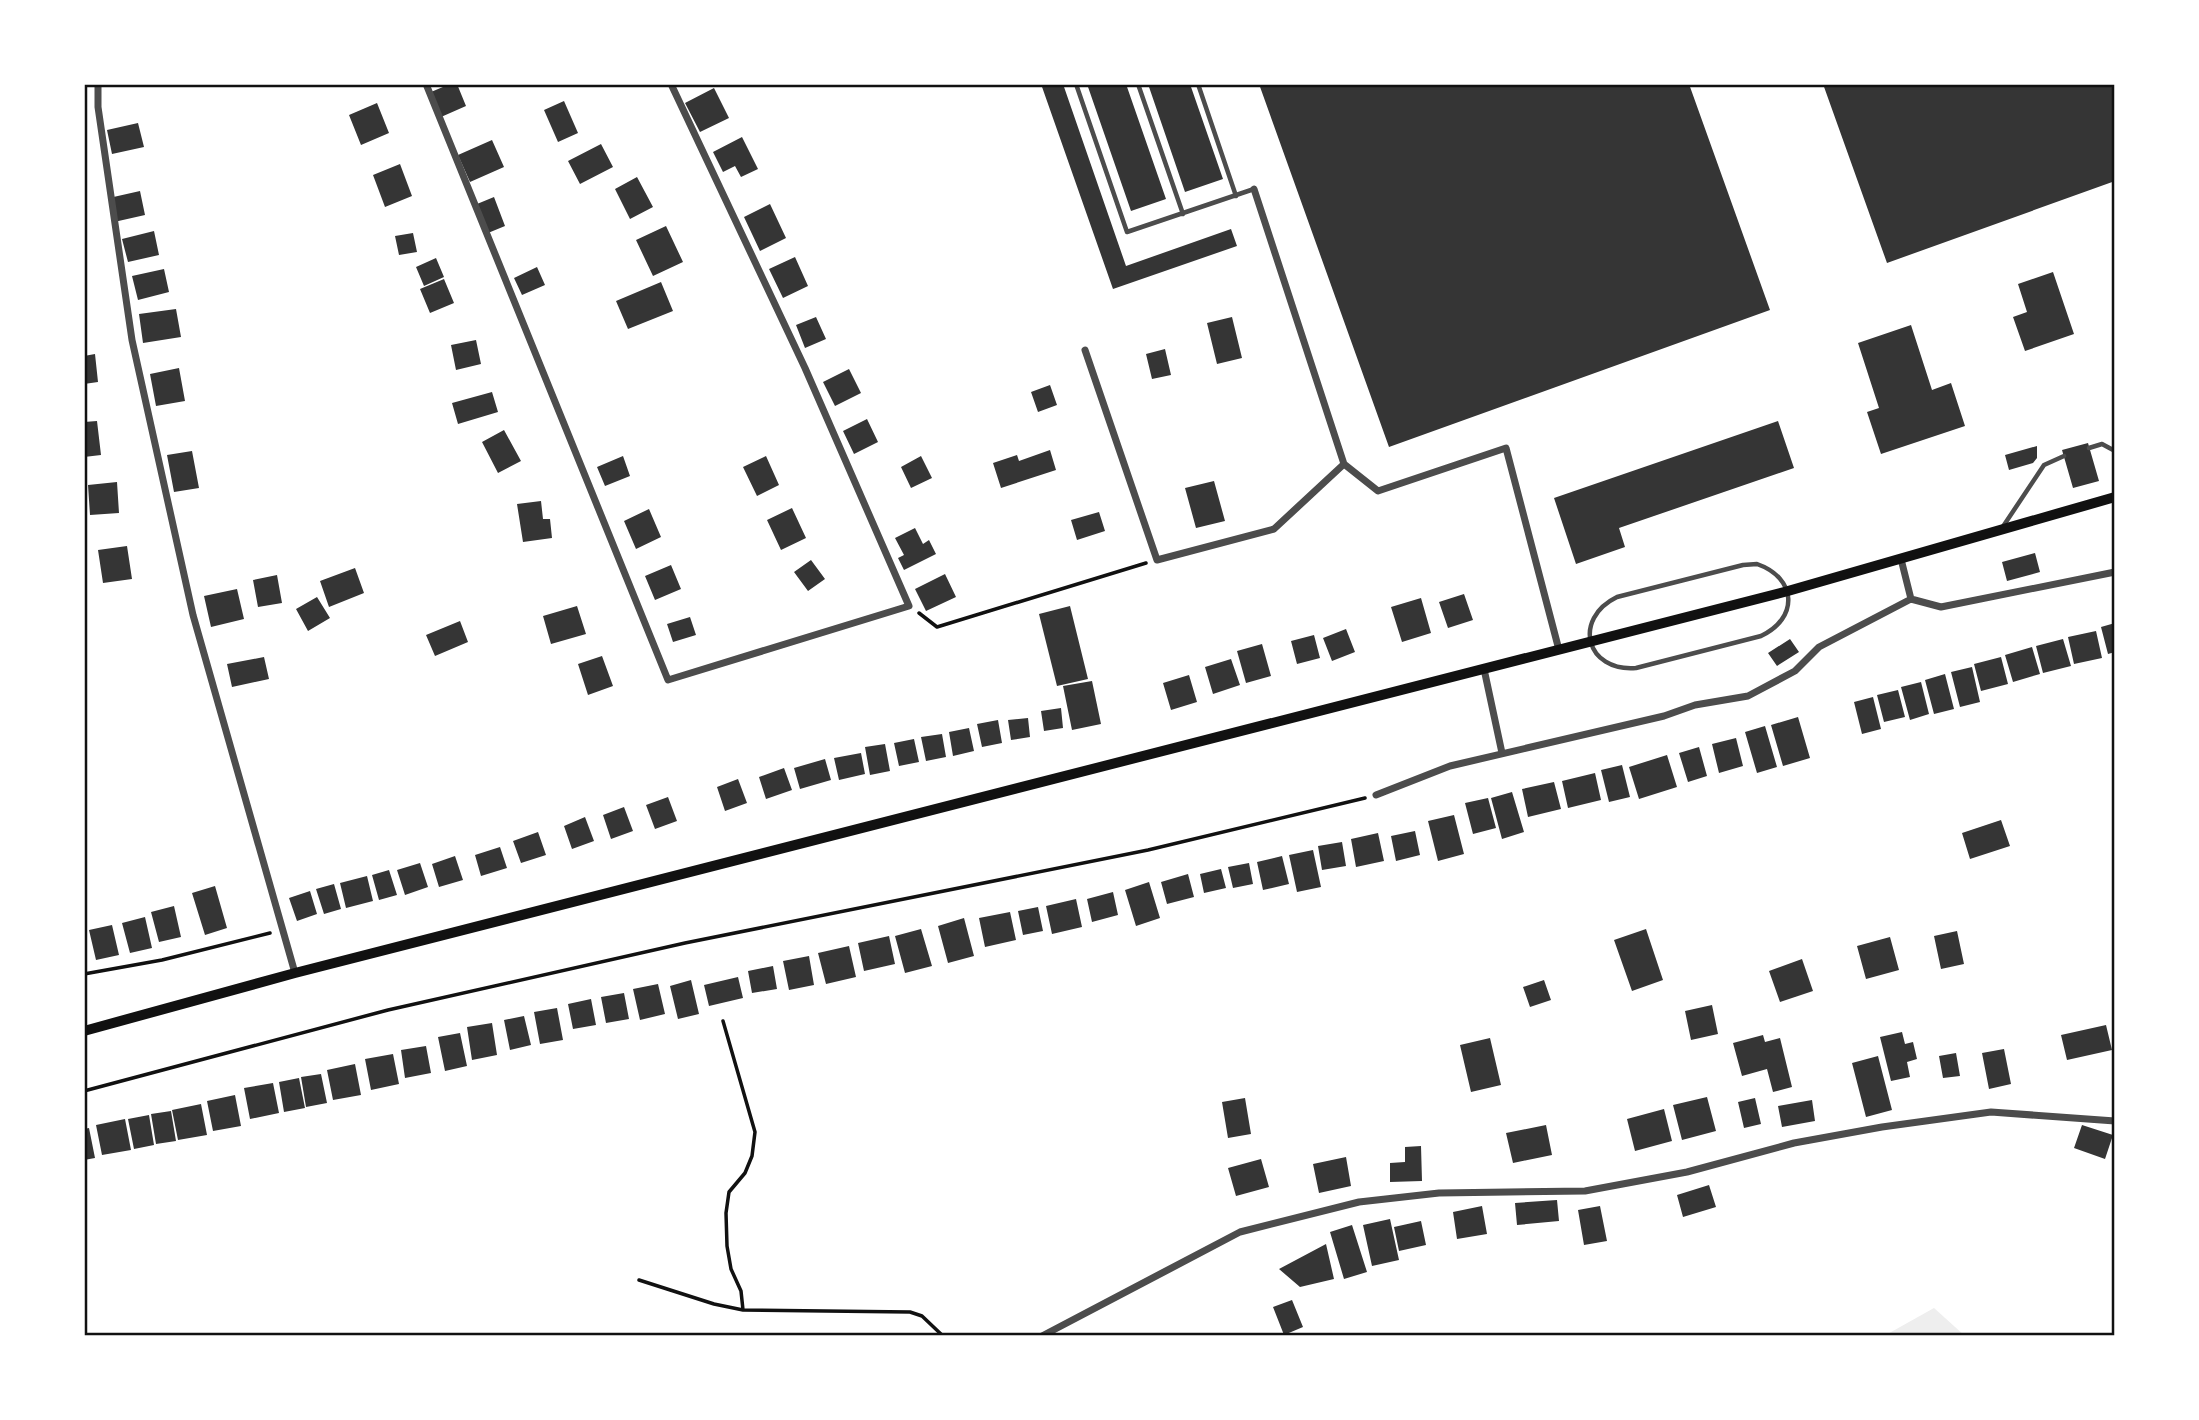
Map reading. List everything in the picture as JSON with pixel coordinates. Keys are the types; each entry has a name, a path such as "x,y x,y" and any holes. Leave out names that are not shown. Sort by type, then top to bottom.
{"main road":[{"path":"84,1031 295,973 1787,591 2115,497"}],"street":[{"path":"98,84 97,107 135,354 193,615 295,973"},
{"path":"426,84 668,680 909,606 805,368 671,84"},
{"path":"1254,189 1344,464 1378,491 1506,448 1559,650"},
{"path":"1085,350 1157,560 1273,529 1344,464"},
{"path":"1900,559 1911,599"},
{"path":"1377,795 1450,766 1664,716 1695,705 1748,696 1795,671 1819,647 1911,599 1941,607 2115,572"},
{"path":"1484,669 1502,753"},
{"path":"1042,1336 1240,1232 1359,1202 1439,1193 1585,1191 1687,1172 1794,1143 1882,1127 1992,1112 2115,1121"}],"lane":[{"path":"1076,84 1127,232 1254,189"},
{"path":"1138,84 1183,214"},
{"path":"1198,84 1236,196"},
{"path":"2089,448 2102,444 2115,451"},
{"path":"2001,530 2044,465 2064,456"},
{"path":"1757,564 1776,574 1787,591 1788,606 1784,619 1774,630 1761,636 1636,668 1622,669 1608,664 1597,655 1591,642 1590,628 1595,614 1604,604 1630,594 1743,565 1757,564"}],"path":[{"path":"909,606 937,627 1157,560"},
{"path":"84,1091 388,1010 685,943 1148,850 1377,795"},
{"path":"84,974 162,960 283,930"},
{"path":"723,1021 755,1132 752,1156 745,1173 729,1192 726,1213 731,1269 741,1291 743,1310"},
{"path":"639,1280 714,1304 743,1310 910,1312 922,1316 943,1336"}],"shaded area":[{"path":"1934,1308 1965,1336 1884,1336"}],"building":[{"path":"457,84 466,106 441,117 431,92"},
{"path":"1041,84 1063,84 1126,266 1231,229 1237,246 1113,289"},
{"path":"1087,84 1126,84 1166,199 1131,211"},
{"path":"1148,84 1190,84 1223,179 1185,192"},
{"path":"1259,84 1689,84 1770,310 1389,447"},
{"path":"1823,84 2115,84 2115,181 1887,263"},
{"path":"714,88 729,118 700,132 685,103"},
{"path":"564,101 578,133 558,142 544,110"},
{"path":"377,103 389,133 361,145 349,115"},
{"path":"138,123 144,147 112,154 107,130"},
{"path":"742,137 758,169 741,177 735,166 723,172 713,152"},
{"path":"492,140 504,167 470,182 458,155"},
{"path":"601,144 613,167 580,184 568,161"},
{"path":"400,164 412,196 385,207 373,175"},
{"path":"637,177 653,207 630,219 615,189"},
{"path":"140,191 145,215 114,222 109,198"},
{"path":"494,197 505,226 488,233 477,204"},
{"path":"770,204 786,238 760,251 744,217"},
{"path":"666,226 683,262 653,276 636,240"},
{"path":"154,231 159,255 128,262 122,239"},
{"path":"413,233 417,252 399,255 395,236"},
{"path":"795,257 808,286 783,298 769,269"},
{"path":"436,258 444,277 424,286 416,267"},
{"path":"537,267 545,285 522,295 514,278"},
{"path":"164,269 169,292 138,300 132,276"},
{"path":"2053,272 2074,334 2025,351 2013,317 2027,312 2018,284"},
{"path":"444,279 454,303 430,313 420,289"},
{"path":"661,282 673,311 628,329 616,301"},
{"path":"176,309 181,337 143,343 139,314"},
{"path":"816,317 826,339 805,348 796,325"},
{"path":"1232,317 1242,358 1217,364 1207,323"},
{"path":"1911,325 1932,390 1951,383 1965,426 1881,454 1867,412 1879,408 1858,343"},
{"path":"476,340 481,364 456,370 451,345"},
{"path":"1165,349 1171,375 1152,379 1146,354"},
{"path":"95,354 98,382 84,384 84,356"},
{"path":"179,368 185,401 156,406 150,374"},
{"path":"849,369 861,393 835,406 823,382"},
{"path":"1050,385 1057,405 1038,412 1031,392"},
{"path":"492,392 498,412 458,424 452,403"},
{"path":"867,419 878,442 854,454 843,431"},
{"path":"97,421 101,455 84,457 84,422"},
{"path":"1778,421 1794,468 1619,528 1625,547 1576,564 1554,498"},
{"path":"504,430 521,461 498,473 482,442"},
{"path":"2088,443 2099,481 2073,488 2062,450"},
{"path":"2037,446 2037,458 2033,463 2009,470 2005,455"},
{"path":"1050,450 1056,470 1001,488 993,463 1017,455 1019,461"},
{"path":"192,451 199,488 174,492 167,455"},
{"path":"623,456 630,476 605,486 597,467"},
{"path":"766,456 779,485 757,496 743,467"},
{"path":"921,456 932,478 911,488 901,467"},
{"path":"1214,481 1225,521 1196,528 1185,488"},
{"path":"117,482 119,513 90,515 88,485"},
{"path":"541,501 543,519 550,519 552,538 523,542 517,504"},
{"path":"792,508 806,538 781,550 767,520"},
{"path":"649,509 661,537 636,549 624,521"},
{"path":"1099,512 1105,531 1077,540 1071,520"},
{"path":"915,528 923,544 929,540 936,554 904,570 898,558 904,555 895,538"},
{"path":"127,546 132,579 103,583 98,550"},
{"path":"2035,553 2040,572 2007,581 2002,562"},
{"path":"811,560 825,579 808,591 794,572"},
{"path":"671,565 681,589 655,600 645,576"},
{"path":"355,568 364,593 329,607 320,581"},
{"path":"945,574 956,597 926,611 915,589"},
{"path":"277,575 282,603 258,607 253,580"},
{"path":"237,589 244,619 211,627 204,596"},
{"path":"1464,594 1473,620 1448,628 1439,602"},
{"path":"317,597 330,618 308,631 296,609"},
{"path":"1421,598 1431,633 1402,642 1391,607"},
{"path":"577,606 586,634 551,644 543,616"},
{"path":"1070,606 1088,679 1057,686 1039,614"},
{"path":"690,617 696,635 673,642 667,624"},
{"path":"460,621 468,642 435,656 426,635"},
{"path":"2115,623 2115,652 2108,654 2101,627"},
{"path":"1346,629 1355,652 1332,661 1323,638"},
{"path":"2096,631 2102,658 2074,664 2068,637"},
{"path":"1314,635 1320,658 1297,664 1291,641"},
{"path":"1790,639 1799,652 1777,666 1768,653"},
{"path":"2063,639 2071,666 2043,673 2036,646"},
{"path":"1262,644 1271,676 1246,683 1237,651"},
{"path":"2032,647 2040,674 2013,682 2005,655"},
{"path":"602,656 613,686 588,695 578,664"},
{"path":"264,657 269,679 232,687 227,664"},
{"path":"2001,657 2008,684 1981,691 1974,664"},
{"path":"1231,659 1240,685 1213,694 1205,667"},
{"path":"1972,667 1980,702 1960,707 1951,672"},
{"path":"1945,674 1954,709 1934,714 1925,680"},
{"path":"1189,675 1197,702 1171,710 1163,683"},
{"path":"1092,681 1101,724 1072,730 1063,686"},
{"path":"1921,682 1929,714 1910,720 1901,687"},
{"path":"1898,690 1905,717 1884,722 1877,695"},
{"path":"1873,697 1881,729 1862,734 1854,702"},
{"path":"1061,708 1063,728 1044,731 1041,711"},
{"path":"1798,717 1810,758 1783,766 1771,725"},
{"path":"1028,718 1030,737 1011,740 1008,720"},
{"path":"998,720 1002,743 982,747 977,724"},
{"path":"1765,726 1777,767 1757,773 1745,732"},
{"path":"969,728 974,751 953,756 949,732"},
{"path":"942,734 946,757 926,761 921,737"},
{"path":"1736,738 1743,766 1719,773 1712,744"},
{"path":"914,739 919,762 899,766 894,743"},
{"path":"885,744 890,771 870,775 865,747"},
{"path":"1699,747 1707,776 1688,782 1679,753"},
{"path":"861,753 865,774 839,780 834,758"},
{"path":"1667,755 1677,787 1639,799 1629,767"},
{"path":"825,759 831,780 800,789 794,768"},
{"path":"1622,765 1630,797 1609,802 1601,770"},
{"path":"784,768 792,790 766,799 759,777"},
{"path":"1595,773 1601,800 1568,808 1562,781"},
{"path":"738,779 747,803 725,811 717,787"},
{"path":"1554,782 1561,809 1528,817 1522,789"},
{"path":"1512,792 1524,832 1502,839 1491,798"},
{"path":"668,797 677,821 655,829 646,805"},
{"path":"1488,798 1496,828 1473,834 1465,803"},
{"path":"624,807 633,831 611,839 603,815"},
{"path":"1454,815 1464,854 1438,861 1428,821"},
{"path":"585,817 594,841 572,849 564,826"},
{"path":"2001,820 2010,846 1970,859 1962,833"},
{"path":"1415,831 1420,855 1396,861 1391,836"},
{"path":"538,832 546,855 521,863 513,841"},
{"path":"1378,833 1384,861 1356,867 1351,839"},
{"path":"1342,842 1346,866 1322,870 1318,846"},
{"path":"500,847 507,868 481,876 475,855"},
{"path":"1313,850 1321,887 1297,892 1289,855"},
{"path":"455,856 463,880 439,887 432,864"},
{"path":"1282,856 1289,884 1263,890 1257,862"},
{"path":"420,863 428,887 405,895 397,870"},
{"path":"1249,863 1253,884 1233,888 1228,867"},
{"path":"1221,869 1226,888 1204,893 1200,874"},
{"path":"389,870 397,895 379,900 372,875"},
{"path":"1188,874 1194,897 1167,904 1161,882"},
{"path":"367,876 373,901 346,908 340,883"},
{"path":"1149,882 1160,918 1136,926 1125,890"},
{"path":"334,884 341,909 324,914 316,889"},
{"path":"215,886 227,928 205,935 192,893"},
{"path":"310,891 317,914 297,921 289,898"},
{"path":"1113,892 1118,915 1092,922 1087,899"},
{"path":"1076,899 1082,927 1052,934 1046,906"},
{"path":"174,906 181,937 159,942 151,912"},
{"path":"1038,907 1043,931 1023,935 1018,911"},
{"path":"1010,912 1016,940 985,947 979,918"},
{"path":"145,917 152,948 130,953 122,923"},
{"path":"964,918 974,956 948,963 938,926"},
{"path":"112,925 119,955 96,960 89,930"},
{"path":"921,929 932,966 905,973 895,936"},
{"path":"1646,929 1663,980 1632,991 1614,940"},
{"path":"1957,931 1964,964 1941,969 1934,936"},
{"path":"889,936 895,964 864,971 858,943"},
{"path":"1890,937 1899,970 1866,979 1857,946"},
{"path":"849,946 856,977 826,984 818,953"},
{"path":"809,956 814,985 789,990 783,961"},
{"path":"1802,959 1813,991 1780,1002 1769,971"},
{"path":"773,966 777,989 752,993 748,971"},
{"path":"738,977 743,998 709,1006 704,985"},
{"path":"691,980 699,1014 678,1019 670,986"},
{"path":"1544,980 1551,1000 1530,1007 1523,987"},
{"path":"658,984 665,1014 640,1020 633,989"},
{"path":"624,993 629,1019 606,1023 601,997"},
{"path":"591,999 596,1025 573,1029 568,1004"},
{"path":"1712,1005 1718,1034 1691,1040 1685,1011"},
{"path":"557,1008 563,1040 540,1044 534,1012"},
{"path":"524,1016 531,1045 510,1050 504,1020"},
{"path":"492,1023 497,1055 472,1060 467,1027"},
{"path":"2106,1025 2112,1050 2067,1060 2061,1035"},
{"path":"1902,1032 1905,1044 1913,1042 1917,1059 1907,1062 1910,1077 1891,1081 1880,1037"},
{"path":"460,1033 467,1066 445,1071 438,1037"},
{"path":"1763,1035 1765,1042 1780,1038 1792,1087 1773,1092 1767,1069 1742,1076 1733,1043"},
{"path":"1490,1038 1501,1085 1471,1092 1460,1045"},
{"path":"426,1046 431,1073 405,1078 401,1050"},
{"path":"2004,1049 2011,1084 1989,1089 1982,1053"},
{"path":"1956,1053 1960,1076 1943,1078 1939,1056"},
{"path":"393,1054 399,1084 371,1090 365,1059"},
{"path":"1878,1056 1892,1110 1866,1117 1852,1063"},
{"path":"355,1064 361,1095 333,1100 327,1070"},
{"path":"321,1074 327,1103 306,1107 301,1077"},
{"path":"299,1078 305,1108 284,1112 279,1082"},
{"path":"273,1083 279,1113 250,1119 244,1088"},
{"path":"235,1095 241,1126 213,1131 207,1101"},
{"path":"1707,1097 1716,1131 1682,1140 1673,1105"},
{"path":"1245,1098 1251,1134 1228,1138 1222,1102"},
{"path":"1755,1098 1761,1124 1744,1128 1738,1102"},
{"path":"1812,1100 1815,1121 1782,1127 1778,1106"},
{"path":"201,1104 207,1135 178,1140 172,1110"},
{"path":"1664,1109 1672,1141 1635,1151 1627,1119"},
{"path":"171,1111 176,1141 156,1144 151,1114"},
{"path":"149,1115 154,1145 134,1149 128,1119"},
{"path":"125,1119 131,1150 102,1155 96,1125"},
{"path":"1546,1125 1552,1155 1513,1163 1506,1133"},
{"path":"2082,1125 2113,1135 2105,1159 2074,1148"},
{"path":"89,1128 95,1158 84,1160 84,1129"},
{"path":"1421,1146 1422,1181 1390,1182 1390,1163 1405,1162 1405,1147"},
{"path":"1346,1157 1351,1186 1319,1193 1313,1164"},
{"path":"1261,1159 1269,1187 1236,1196 1228,1168"},
{"path":"1709,1185 1716,1207 1683,1217 1677,1195"},
{"path":"1557,1200 1559,1221 1517,1225 1515,1203"},
{"path":"1482,1206 1487,1234 1457,1239 1453,1212"},
{"path":"1600,1206 1607,1241 1584,1245 1578,1210"},
{"path":"1390,1219 1399,1260 1372,1266 1363,1225"},
{"path":"1421,1221 1426,1245 1399,1251 1394,1227"},
{"path":"1352,1225 1367,1272 1344,1279 1330,1232"},
{"path":"1326,1244 1334,1279 1300,1287 1279,1269"},
{"path":"1292,1300 1303,1327 1284,1335 1273,1307"}]}
